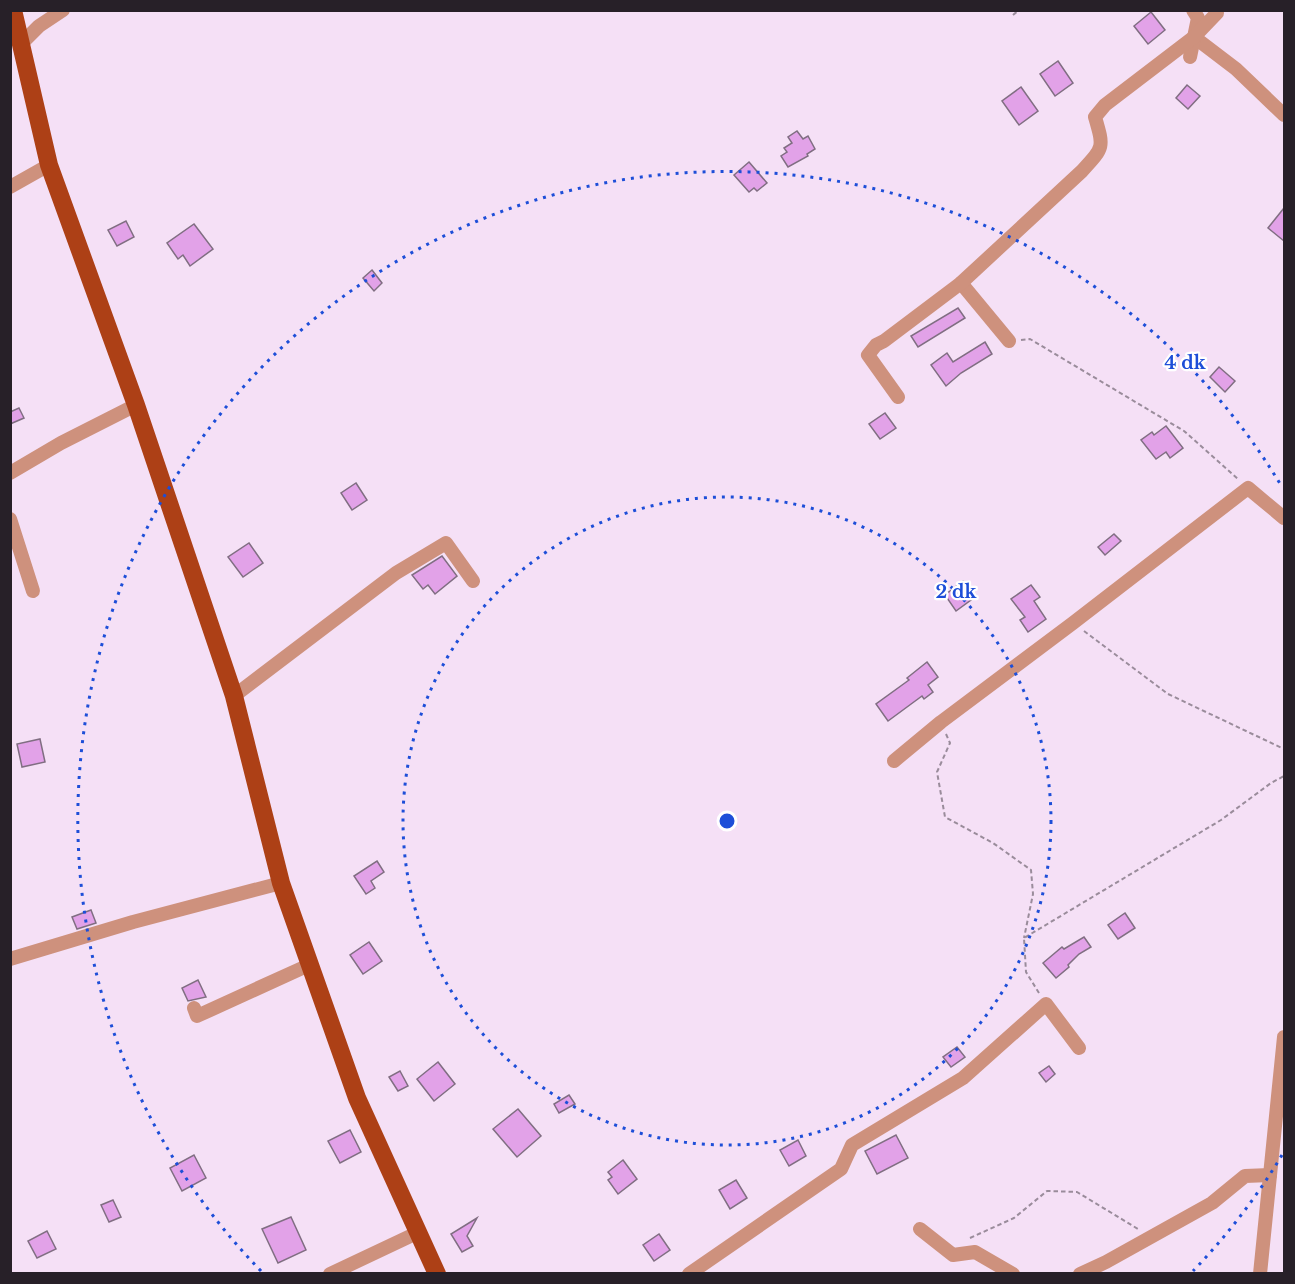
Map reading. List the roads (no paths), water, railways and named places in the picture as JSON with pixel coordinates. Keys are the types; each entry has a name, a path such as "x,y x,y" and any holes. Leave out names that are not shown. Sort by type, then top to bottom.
{"main road":[{"path":"13,10 49,165 136,405 234,696 281,883 357,1098 420,1232 437,1274"}],"street":[{"path":"21,44 39,26 63,10"},
{"path":"1190,57 1198,18 1193,10"},
{"path":"898,398 868,355 876,345 961,283 1082,171 1099,152 1101,139 1095,117 1105,105 1194,37 1216,12"},
{"path":"1194,37 1236,69 1284,115"},
{"path":"10,187 49,165"},
{"path":"961,283 1010,341"},
{"path":"10,473 61,443 136,405"},
{"path":"894,761 940,722 1248,488 1284,518"},
{"path":"10,519 33,591"},
{"path":"234,696 396,573 446,543 473,581"},
{"path":"10,959 133,922 281,883"},
{"path":"194,1008 196,1016 309,965"},
{"path":"689,1274 841,1169 852,1145 963,1078 1046,1004 1079,1048"},
{"path":"1260,1274 1284,1037"},
{"path":"1080,1274 1212,1203 1245,1176 1270,1175"},
{"path":"920,1229 953,1255 975,1252 1013,1274"},
{"path":"330,1274 420,1232"}]}
